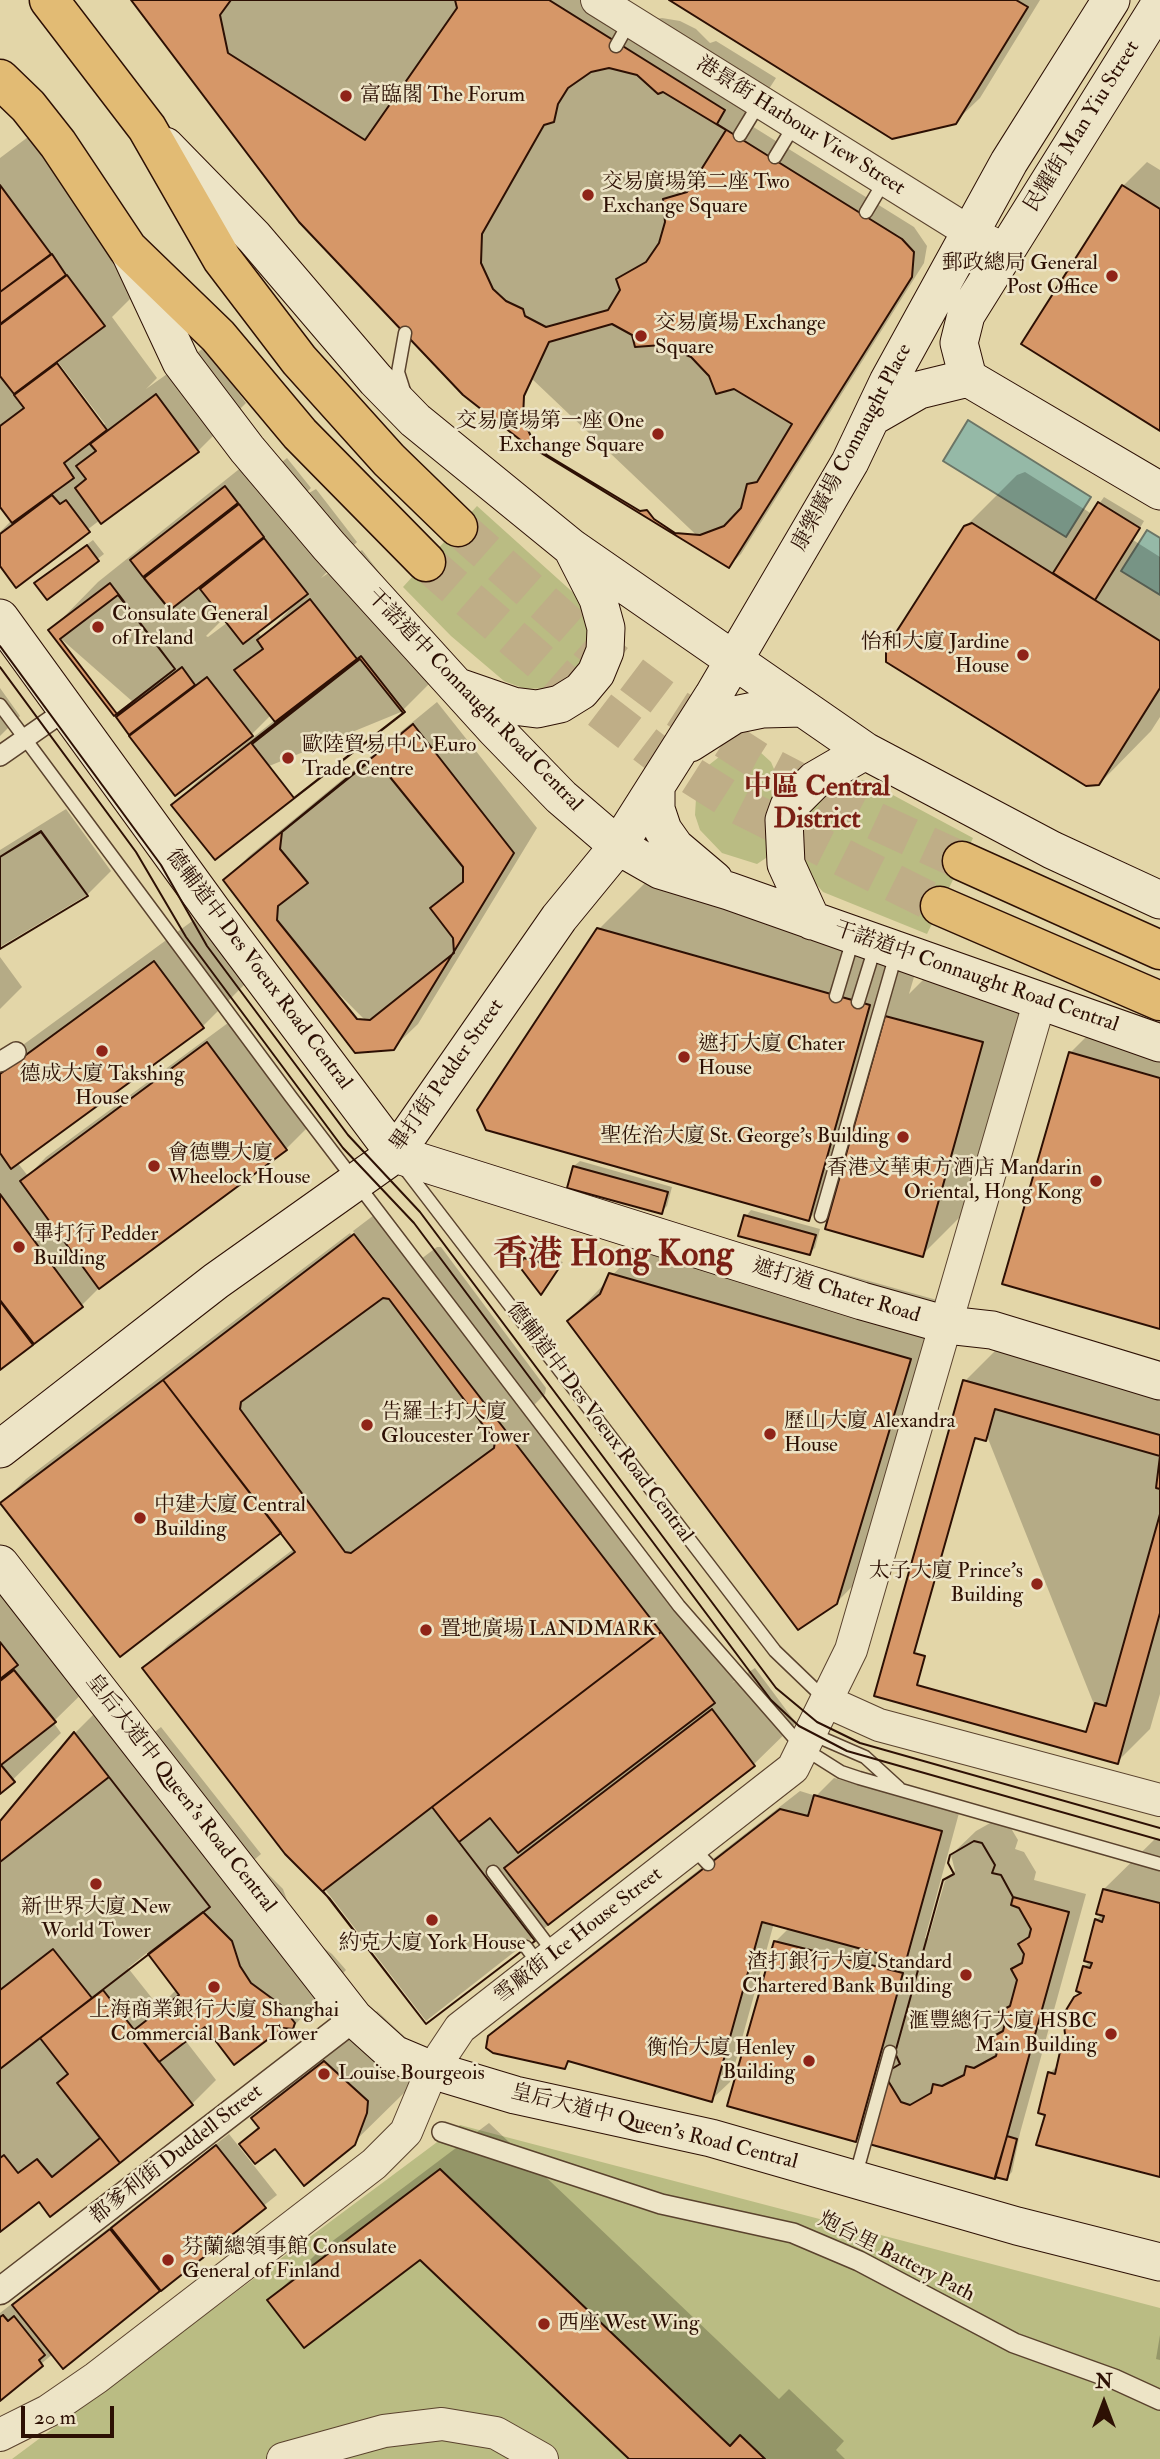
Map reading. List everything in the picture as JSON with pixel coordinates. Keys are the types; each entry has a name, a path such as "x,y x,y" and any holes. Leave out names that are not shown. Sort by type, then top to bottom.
{"main road":[{"path":"49,0 148,128 254,237 376,380 415,420 572,548 865,751 1052,850 1160,900"},
{"name":"民耀街 Man Yiu Street","path":"971,233 1009,162 1111,0"},
{"name":"民耀街 Man Yiu Street","path":"1006,250 1160,5"},
{"name":"干諾道中 Connaught Road Central","path":"0,79 28,106 58,144 128,249 181,362 247,449 329,546 561,797 618,846 660,870 729,891 1160,1043"},
{"path":"148,128 222,259 299,360 389,460 458,527"},
{"name":"康樂廣場 Connaught Place","path":"734,662 850,462 971,233"},
{"name":"干諾道中 Connaught Road Central","path":"128,249 218,336 338,474 426,562"},
{"path":"1006,250 960,328 960,356 968,378 1160,491"},
{"path":"872,417 919,390 968,378"},
{"path":"460,688 513,706 537,709 560,704 571,698 581,691 596,673 605,651 606,628 598,599 572,548"},
{"name":"德輔道中 Des Voeux Road Central","path":"0,618 395,1154"},
{"name":"畢打街 Pedder Street","path":"0,1449 168,1317 395,1154 559,918 618,846 734,662"},
{"path":"677,753 734,715 763,709 803,708"},
{"path":"812,921 786,864 782,835 786,813 798,794 815,780 865,751"},
{"path":"656,787 656,809 663,830 674,847 729,891"},
{"path":"962,861 1160,950"},
{"name":"干諾道中 Connaught Road Central","path":"940,906 1160,1000"},
{"name":"遮打道 Chater Road","path":"395,1154 952,1309 992,1331 1160,1381"},
{"name":"皇后大道中 Queen's Road Central","path":"0,1564 354,2018 394,2054 432,2070 515,2095 711,2138 1030,2229 1160,2262"}],"street":[{"name":"港景街 Harbour View Street","path":"597,0 623,34 760,102 971,233 1006,250"},
{"path":"0,756 66,709"},
{"name":"雪廠街 Ice House Street","path":"0,2435 48,2410 85,2386 374,2164 406,2132 432,2070 460,2028 540,1956 700,1856 793,1768 800,1737 828,1702 851,1650 1040,1000"},
{"name":"德輔道中 Des Voeux Road Central","path":"828,1702 879,1725 1160,1801"},
{"name":"都爹利街 Duddell Street","path":"0,2291 354,2018"},
{"name":"炮台里 Battery Path","path":"442,2132 661,2204 763,2224 803,2236 859,2261 1014,2343 1114,2379 1160,2400"},
{"path":"284,2459 384,2431 442,2424 496,2433 542,2459"}],"lane":[{"path":"740,135 760,102"},
{"path":"775,157 795,124"},
{"path":"866,212 886,180"},
{"path":"405,333 398,372 415,420"},
{"path":"0,705 356,1181 679,1606 760,1703 841,1772 1160,1864"},
{"path":"836,996 875,943"},
{"path":"858,1002 875,943"},
{"path":"821,1216 875,943"},
{"name":"德輔道中 Des Voeux Road Central","path":"395,1154 775,1651 828,1702"},
{"path":"800,1737 865,1757 902,1791"},
{"path":"493,1872 540,1956"},
{"path":"855,2178 890,2052"}],"green space":[{"path":"477,506 578,597 589,617 592,639 585,661 569,679 549,688 525,689 504,681 451,636 403,587"},
{"path":"744,747 759,751 771,762 777,776 770,812 766,858 757,864 722,853 700,830 695,815 697,782 705,768 728,750"},
{"path":"865,780 973,838 927,934 823,892 804,870 799,828 812,801 850,781"},
{"path":"460,2125 1160,2308 1160,2459 12,2459"}],"shaded area":[{"path":"968,420 1091,497 1066,537 943,461"},
{"path":"1147,530 1160,538 1160,595 1121,571"}],"building":[{"name":"交易廣場 Exchange Square","path":"131,0 549,0 725,110 717,124 902,239 914,252 912,277 729,568 523,442 463,395 299,222"},
{"name":"富臨閣 The Forum","path":"231,0 455,0 457,8 365,140 228,53 220,15"},
{"path":"669,0 1016,0 1028,7 956,124 892,139"},
{"name":"交易廣場第二座 Two Exchange Square","path":"609,68 637,75 658,94 663,92 726,130 687,192 663,199 665,222 659,243 646,262 616,279 620,290 608,310 546,327 525,316 523,309 506,301 493,289 481,263 482,234 544,125 554,122 558,104 568,88 591,72"},
{"path":"0,185 51,254 0,292"},
{"name":"郵政總局 General Post Office","path":"1122,185 1160,209 1160,431 1021,344"},
{"path":"52,254 66,275 0,324 0,292"},
{"path":"67,275 105,326 14,394 0,376 0,325"},
{"name":"交易廣場第一座 One Exchange Square","path":"612,324 632,335 635,347 662,345 691,357 709,376 716,394 734,389 792,424 757,482 747,484 741,508 724,526 700,535 675,533 654,519 647,510 640,511 547,455 532,439 523,418 524,396 549,342"},
{"path":"57,363 107,430 64,463 74,478 12,523 0,507 0,426 24,408 14,395"},
{"path":"156,394 199,452 101,524 75,488 86,479 76,466 96,451 90,444"},
{"path":"225,486 238,503 143,577 130,560"},
{"path":"52,495 60,504 66,500 90,532 16,588 0,566 0,534"},
{"path":"1098,502 1140,528 1095,600 1053,573"},
{"path":"239,504 264,537 170,610 144,578"},
{"name":"怡和大廈 Jardine House","path":"972,523 1160,641 1160,688 1099,785 1086,786 886,662 886,648 964,526"},
{"path":"264,538 308,594 243,644 200,589"},
{"path":"87,545 99,561 47,600 34,583"},
{"path":"110,583 175,669 114,716 48,630"},
{"path":"118,595 175,669 117,714 60,639"},
{"path":"310,599 357,659 275,722 234,670 263,649 257,640"},
{"name":"歐陸貿易中心 Euro Trade Centre","path":"361,656 405,712 215,860 171,805"},
{"path":"360,659 403,713 294,798 252,744"},
{"path":"182,667 195,685 129,735 116,717"},
{"path":"207,677 253,736 175,796 129,736"},
{"path":"413,724 514,853 394,1050 355,1053 223,880"},
{"path":"365,765 381,766 463,867 463,882 430,908 453,938 454,953 370,1020 357,1019 277,920 278,906 308,883 280,849 282,832"},
{"path":"41,831 88,896 0,949 0,857"},
{"path":"41,832 88,896 0,949 0,857"},
{"name":"遮打大廈 Chater House","path":"597,928 870,1005 809,1221 486,1130 477,1110"},
{"name":"德成大廈 Takshing House","path":"154,961 204,1028 11,1169 0,1153 0,1074"},
{"name":"聖佐治大廈 St. George's Building","path":"885,1016 983,1042 923,1257 825,1229"},
{"name":"會德豐大廈 Wheelock House","path":"207,1042 287,1150 99,1289 20,1181"},
{"name":"香港文華東方酒店 Mandarin Oriental, Hong Kong","path":"1069,1052 1160,1078 1160,1329 1002,1284"},
{"path":"573,1166 668,1192 662,1214 567,1188"},
{"name":"畢打行 Pedder Building","path":"0,1194 83,1307 34,1344 0,1300"},
{"path":"744,1215 816,1235 810,1255 738,1236"},
{"name":"置地廣場 LANDMARK","path":"354,1234 661,1632 432,1807 535,1941 426,2024 330,1899 285,1854 142,1668 295,1552 163,1380"},
{"path":"524,1258 559,1268 541,1295 519,1266"},
{"name":"歷山大廈 Alexandra House","path":"609,1273 911,1359 837,1604 798,1630 567,1321 600,1294"},
{"name":"告羅士打大廈 Gloucester Tower","path":"383,1298 389,1299 495,1441 494,1448 351,1553 345,1552 240,1409 241,1402"},
{"path":"0,1301 33,1345 0,1370"},
{"name":"中建大廈 Central Building","path":"163,1380 281,1533 120,1657 0,1503"},
{"name":"太子大廈 Prince's Building","path":"963,1380 1160,1435 1160,1613 1118,1764 874,1696"},
{"name":"太子大廈 Prince's Building","path":"995,1409 1160,1456 1156,1488 1160,1489 1160,1514 1106,1706 1095,1703 1086,1732 917,1685 925,1656 914,1653 975,1438 986,1441"},
{"path":"661,1632 715,1703 518,1853 490,1818 459,1842 432,1807"},
{"path":"0,1642 18,1665 0,1679"},
{"path":"14,1670 56,1722 1,1765 15,1782 0,1794 0,1681"},
{"path":"712,1709 755,1766 548,1925 504,1868"},
{"name":"新世界大廈 New World Tower","path":"74,1732 210,1907 0,2069 0,1821"},
{"name":"新世界大廈 New World Tower","path":"109,1777 210,1907 92,1998 53,1949 0,1990 0,1862"},
{"path":"814,1795 942,1831 906,1961 762,1922 712,2102 568,2061 565,2069 493,2053 486,2048 488,2036 780,1809 808,1816"},
{"name":"約克大廈 York House","path":"432,1807 535,1941 426,2024 323,1891"},
{"name":"渣打銀行大廈 Standard Chartered Bank Building","path":"974,1841 982,1843 995,1865 992,1873 1001,1875 1013,1897 1011,1905 1019,1908 1031,1929 1029,1937 1018,1944 1024,1954 1022,1963 1011,1969 1017,1980 1010,2006 999,2012 1005,2023 1003,2031 992,2037 998,2048 996,2056 974,2068 966,2066 964,2075 942,2086 933,2084 931,2093 910,2105 901,2102 887,2079 890,2070 900,2064 895,2053 943,1880 954,1874 948,1863 950,1855"},
{"name":"渣打銀行大廈 Standard Chartered Bank Building","path":"974,1841 982,1843 995,1865 992,1873 1001,1875 1013,1897 1069,1912 995,2179 869,2144 890,2070 900,2064 895,2053 943,1880 954,1874 948,1863 950,1855"},
{"name":"滙豐總行大廈 HSBC Main Building","path":"1103,1889 1160,1903 1160,2177 1036,2145 1045,2115 1038,2113 1048,2072 1055,2074 1062,2043 1066,2044 1063,2015 1074,1997 1081,1993 1076,1991 1083,1966 1090,1968 1092,1963 1084,1961 1095,1919 1102,1922 1104,1916 1096,1914"},
{"name":"上海商業銀行大廈 Shanghai Commercial Bank Tower","path":"203,1912 232,1941 240,1966 251,1983 281,2005 295,2023 293,2029 283,2028 234,2065 205,2027 159,2062 134,2030 179,1995 148,1954"},
{"name":"衡怡大廈 Henley Building","path":"774,1941 903,1973 856,2142 727,2106"},
{"path":"103,1990 193,2105 120,2163 57,2083 68,2074 40,2038"},
{"path":"40,2038 68,2074 57,2083 120,2163 50,2217 39,2202 0,2232 0,2069"},
{"path":"40,2038 68,2074 57,2083 100,2138 52,2177 37,2159 18,2173 4,2155 0,2158 0,2069"},
{"path":"324,2061 368,2101 367,2113 355,2145 304,2186 275,2149 255,2164 239,2144 259,2128 251,2118"},
{"path":"1007,2136 1017,2139 1007,2180 995,2177"},
{"path":"216,2145 266,2208 161,2291 111,2228"},
{"name":"西座 West Wing","path":"440,2169 730,2446 740,2435 765,2459 629,2459 420,2260 304,2348 267,2300"},
{"path":"110,2229 160,2291 63,2369 12,2305"},
{"path":"3,2315 8,2321 14,2316 45,2355 39,2360 43,2366 0,2401 0,2317"}],"tunnel":[{"path":"458,527 587,641 676,708 757,760 873,820 962,861"},
{"path":"426,562 561,680 656,753 738,805 940,906"}],"tram line":[{"path":"0,646 161,865 207,946 348,1135 420,1212 776,1688 817,1722 860,1743 1160,1828"},
{"path":"0,667 136,852 186,937 343,1148 414,1223 771,1700 799,1726 847,1751 1160,1840"}],"place":[{"name":"富臨閣 The Forum","path":"346,96"},
{"name":"交易廣場第二座 Two Exchange Square","path":"588,195"},
{"name":"郵政總局 General Post Office","path":"1112,276"},
{"name":"交易廣場 Exchange Square","path":"641,336"},
{"name":"交易廣場第一座 One Exchange Square","path":"658,434"},
{"name":"Consulate General of Ireland","path":"98,627"},
{"name":"怡和大廈 Jardine House","path":"1023,655"},
{"name":"歐陸貿易中心 Euro Trade Centre","path":"288,758"},
{"name":"德成大廈 Takshing House","path":"102,1051"},
{"name":"遮打大廈 Chater House","path":"684,1057"},
{"name":"聖佐治大廈 St. George's Building","path":"903,1137"},
{"name":"會德豐大廈 Wheelock House","path":"154,1166"},
{"name":"香港文華東方酒店 Mandarin Oriental, Hong Kong","path":"1096,1181"},
{"name":"畢打行 Pedder Building","path":"19,1247"},
{"name":"告羅士打大廈 Gloucester Tower","path":"367,1425"},
{"name":"歷山大廈 Alexandra House","path":"770,1434"},
{"name":"中建大廈 Central Building","path":"140,1518"},
{"name":"太子大廈 Prince's Building","path":"1037,1584"},
{"name":"置地廣場 LANDMARK","path":"426,1630"},
{"name":"新世界大廈 New World Tower","path":"96,1884"},
{"name":"約克大廈 York House","path":"432,1920"},
{"name":"渣打銀行大廈 Standard Chartered Bank Building","path":"966,1975"},
{"name":"上海商業銀行大廈 Shanghai Commercial Bank Tower","path":"214,1987"},
{"name":"滙豐總行大廈 HSBC Main Building","path":"1111,2034"},
{"name":"衡怡大廈 Henley Building","path":"809,2061"},
{"name":"Louise Bourgeois","path":"324,2074"},
{"name":"芬蘭總領事館 Consulate General of Finland","path":"168,2260"},
{"name":"西座 West Wing","path":"544,2324"}],"district":[{"name":"中區 Central District","path":"817,805"},
{"name":"香港 Hong Kong","path":"613,1257"}]}
